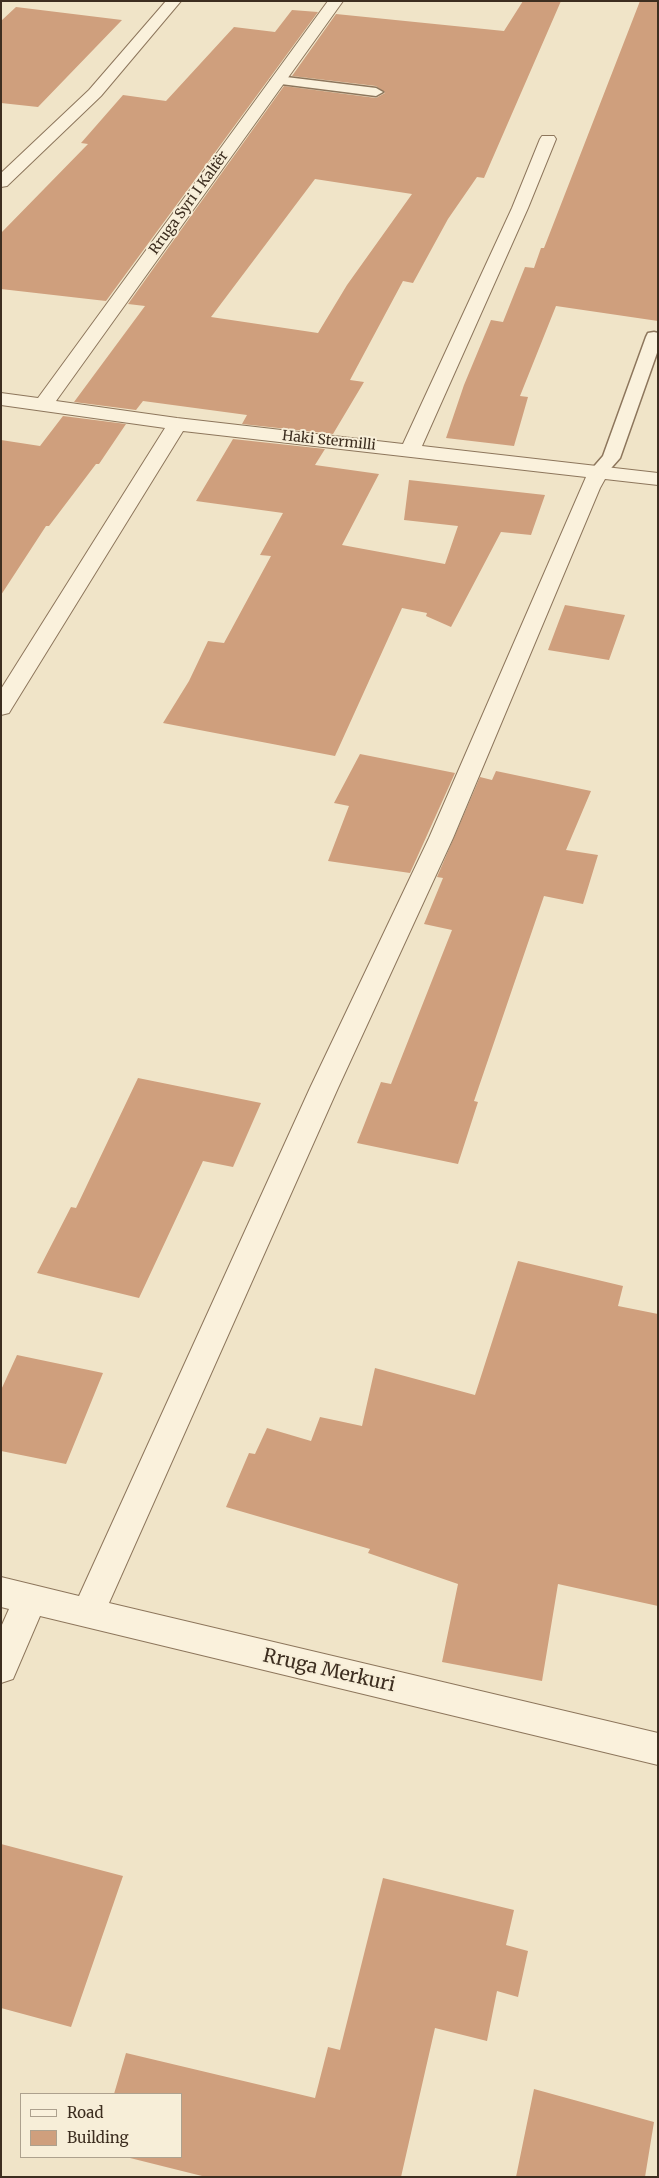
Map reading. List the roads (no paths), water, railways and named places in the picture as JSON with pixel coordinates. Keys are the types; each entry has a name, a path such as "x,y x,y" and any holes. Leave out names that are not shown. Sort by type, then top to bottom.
{"street":[{"path":"1,182 95,93 174,1"},
{"name":"Rruga Syri I Kaltër","path":"43,405 336,1"},
{"path":"410,450 520,208 548,139"},
{"name":"Haki Stermilli","path":"1,399 177,424 658,478"},
{"path":"1,708 177,424"},
{"path":"88,1613 324,1088 441,838 590,488 600,471"},
{"path":"1,1668 16,1595"},
{"name":"Rruga Merkuri","path":"16,1595 658,1749"}],"lane":[{"path":"278,80 376,92"},
{"path":"600,471 611,458 654,337"}]}
